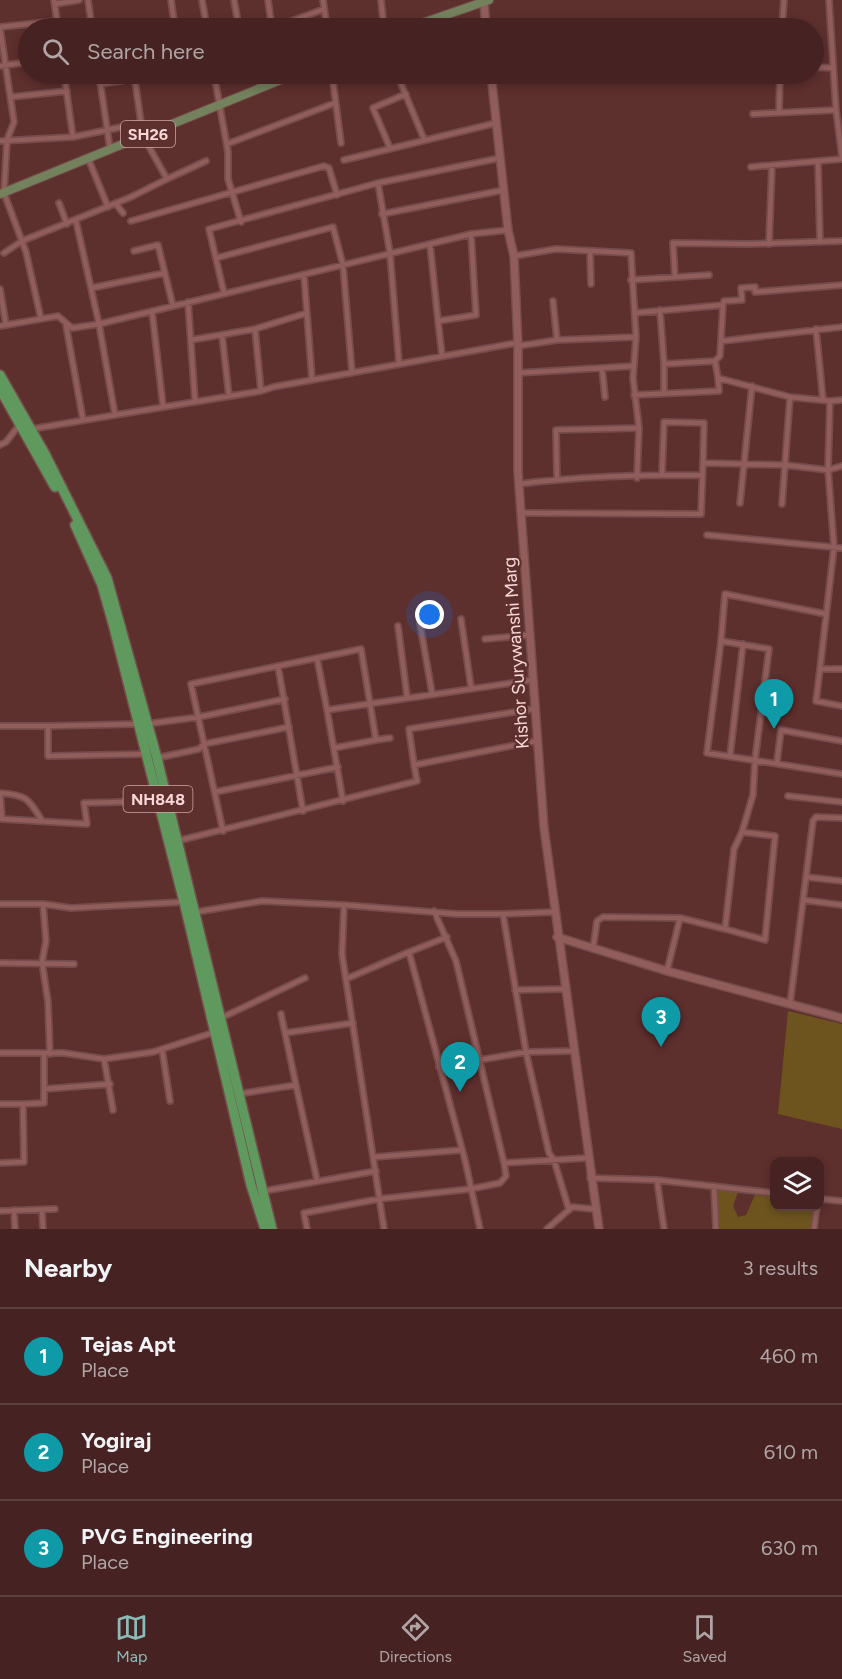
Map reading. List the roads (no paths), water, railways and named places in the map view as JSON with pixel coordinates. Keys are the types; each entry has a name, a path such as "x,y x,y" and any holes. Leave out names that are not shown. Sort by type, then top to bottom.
{"highway":[{"name":"NH848","path":"0,375 107,578 144,724 147,754 158,801 173,842"},
{"name":"NH848","path":"0,389 70,515 102,585 144,724 157,758 173,842 265,1222 272,1229"},
{"name":"NH848","path":"219,1031 238,1094 261,1192 265,1222"}],"main road":[{"path":"437,18 485,1"},
{"name":"SH26","path":"2,194 270,84"}],"street":[{"path":"57,18 54,2 79,0"},
{"path":"88,0 91,18"},
{"path":"171,0 174,18"},
{"path":"202,0 205,18"},
{"path":"234,0 237,18"},
{"path":"268,0 271,18"},
{"path":"323,0 325,18"},
{"path":"381,0 383,18"},
{"path":"783,18 784,0"},
{"path":"751,167 842,158 836,110 829,0"},
{"path":"485,1 486,18"},
{"path":"300,18 324,9"},
{"path":"18,26 0,28 3,66 11,97 14,123 7,140 2,194 22,241 41,319"},
{"path":"3,66 18,64"},
{"path":"824,69 842,74"},
{"path":"66,84 73,137"},
{"path":"100,84 110,149"},
{"path":"135,84 144,135 167,179"},
{"path":"216,84 227,144 228,179 241,222"},
{"path":"333,84 341,143"},
{"path":"402,84 424,140"},
{"name":"Kishor Surywanshi Marg","path":"492,84 508,230 514,256 519,484 533,709 557,937 594,1209 599,1229"},
{"path":"779,112 780,84"},
{"path":"11,97 67,91"},
{"path":"390,148 373,108 406,94"},
{"path":"227,144 335,103"},
{"path":"753,114 836,110"},
{"path":"0,141 73,137 107,132 141,123"},
{"path":"344,160 496,123"},
{"path":"88,158 108,207"},
{"path":"224,293 209,229 378,183 500,158"},
{"path":"4,253 22,241 116,204 206,161"},
{"path":"818,161 820,242"},
{"path":"769,244 772,165"},
{"path":"131,221 324,166 329,168 338,195"},
{"path":"378,183 390,253 399,363"},
{"path":"382,214 504,190"},
{"path":"58,203 67,224"},
{"path":"116,204 123,213"},
{"path":"76,221 99,324 115,415"},
{"path":"216,258 333,227 343,265 352,372"},
{"path":"66,325 72,328 99,324 471,234 508,230"},
{"path":"438,321 476,315 471,234"},
{"path":"675,277 673,243 769,244 842,241"},
{"path":"430,244 442,355"},
{"path":"134,251 158,245 173,306"},
{"path":"514,256 556,249 631,253 636,337 634,395 639,428 637,478"},
{"path":"590,251 591,284"},
{"path":"91,288 165,273"},
{"path":"304,275 312,379"},
{"path":"631,280 709,275"},
{"path":"664,364 715,361 720,356 724,301 742,300 741,288 755,287 755,292 842,285"},
{"path":"0,289 3,326 60,316 66,325 83,420"},
{"path":"553,301 557,340"},
{"path":"188,302 195,400"},
{"path":"635,313 723,305"},
{"path":"660,310 664,393"},
{"path":"152,311 163,406"},
{"path":"191,340 255,329 307,313"},
{"path":"722,341 842,327"},
{"path":"255,329 261,391"},
{"path":"816,329 823,400"},
{"path":"222,335 229,396"},
{"path":"30,429 195,400 261,391 312,379 442,355 557,340 636,337"},
{"path":"634,395 719,391 715,361"},
{"path":"517,373 634,366"},
{"path":"602,368 605,397"},
{"path":"718,378 790,397 842,400"},
{"path":"740,503 752,386"},
{"path":"782,504 790,397"},
{"path":"830,401 828,470 834,547 816,701 842,706"},
{"path":"521,513 701,514 704,423 664,422 662,475"},
{"path":"0,446 20,424"},
{"path":"557,479 556,430 639,428"},
{"path":"703,463 785,465 828,470 835,466 842,466"},
{"path":"519,484 590,475 637,478 662,475 702,475"},
{"path":"707,535 842,548"},
{"path":"826,614 725,594 707,753 777,762 842,774"},
{"path":"461,619 471,687"},
{"path":"420,624 432,693"},
{"path":"398,626 407,696"},
{"path":"484,639 528,635"},
{"path":"721,640 770,649 755,760 753,795 742,832 734,849 725,929"},
{"path":"730,756 743,644"},
{"path":"223,831 190,684 361,649 376,740"},
{"path":"317,658 343,801"},
{"path":"278,666 303,811"},
{"path":"820,669 842,669"},
{"path":"327,711 407,696 532,680"},
{"path":"0,726 144,724 199,717 285,699"},
{"path":"173,842 417,782 409,729 533,709"},
{"path":"48,726 48,756 147,754"},
{"path":"157,758 199,749 204,744 289,727"},
{"path":"777,762 781,730 842,741"},
{"path":"334,748 390,738"},
{"path":"414,765 537,741"},
{"path":"215,792 338,767"},
{"path":"41,819 29,800 21,795 0,793 1,819 41,819 87,824 84,804 158,801"},
{"path":"788,796 842,802"},
{"path":"790,1004 814,818 842,818"},
{"path":"593,948 597,921 603,917 680,918 765,940 775,836 742,832"},
{"path":"806,877 842,881"},
{"path":"803,900 842,905"},
{"path":"0,904 42,904 71,908 188,901"},
{"path":"191,913 262,901 503,914 554,912"},
{"path":"0,1104 44,1103 48,1002 42,962 45,941 42,904"},
{"path":"344,904 342,954 375,1157 384,1229"},
{"path":"307,1229 304,1213 380,1199 471,1189 500,1183 506,1176 456,961 434,911"},
{"path":"503,914 526,1052 549,1153 554,1160 569,1210"},
{"path":"667,971 680,918"},
{"path":"346,979 447,937"},
{"path":"557,937 667,971 842,1018"},
{"path":"409,952 480,1229"},
{"path":"0,963 74,964"},
{"path":"217,1020 305,978"},
{"path":"515,990 564,989"},
{"path":"281,1014 317,1180"},
{"path":"285,1033 353,1023"},
{"path":"0,1053 104,1059 162,1049 219,1031"},
{"path":"162,1049 170,1101"},
{"path":"439,1067 526,1052 572,1051"},
{"path":"104,1059 113,1110"},
{"path":"44,1089 110,1084"},
{"path":"238,1094 296,1085"},
{"path":"0,1163 24,1162 23,1104"},
{"path":"375,1157 461,1150"},
{"path":"504,1163 587,1158"},
{"path":"261,1192 376,1171"},
{"path":"590,1178 657,1180 770,1193"},
{"path":"657,1180 664,1229"},
{"path":"714,1186 716,1229"},
{"path":"824,1199 842,1201"},
{"path":"547,1229 569,1210 583,1207 594,1209"},
{"path":"0,1211 56,1209"},
{"path":"14,1210 15,1229"},
{"path":"42,1210 43,1229"},
{"path":"814,1229 816,1211"}],"place":[{"name":"Tejas Apt","path":"774,729"},
{"name":"PVG Engineering","path":"661,1047"},
{"name":"Yogiraj","path":"460,1092"}]}
